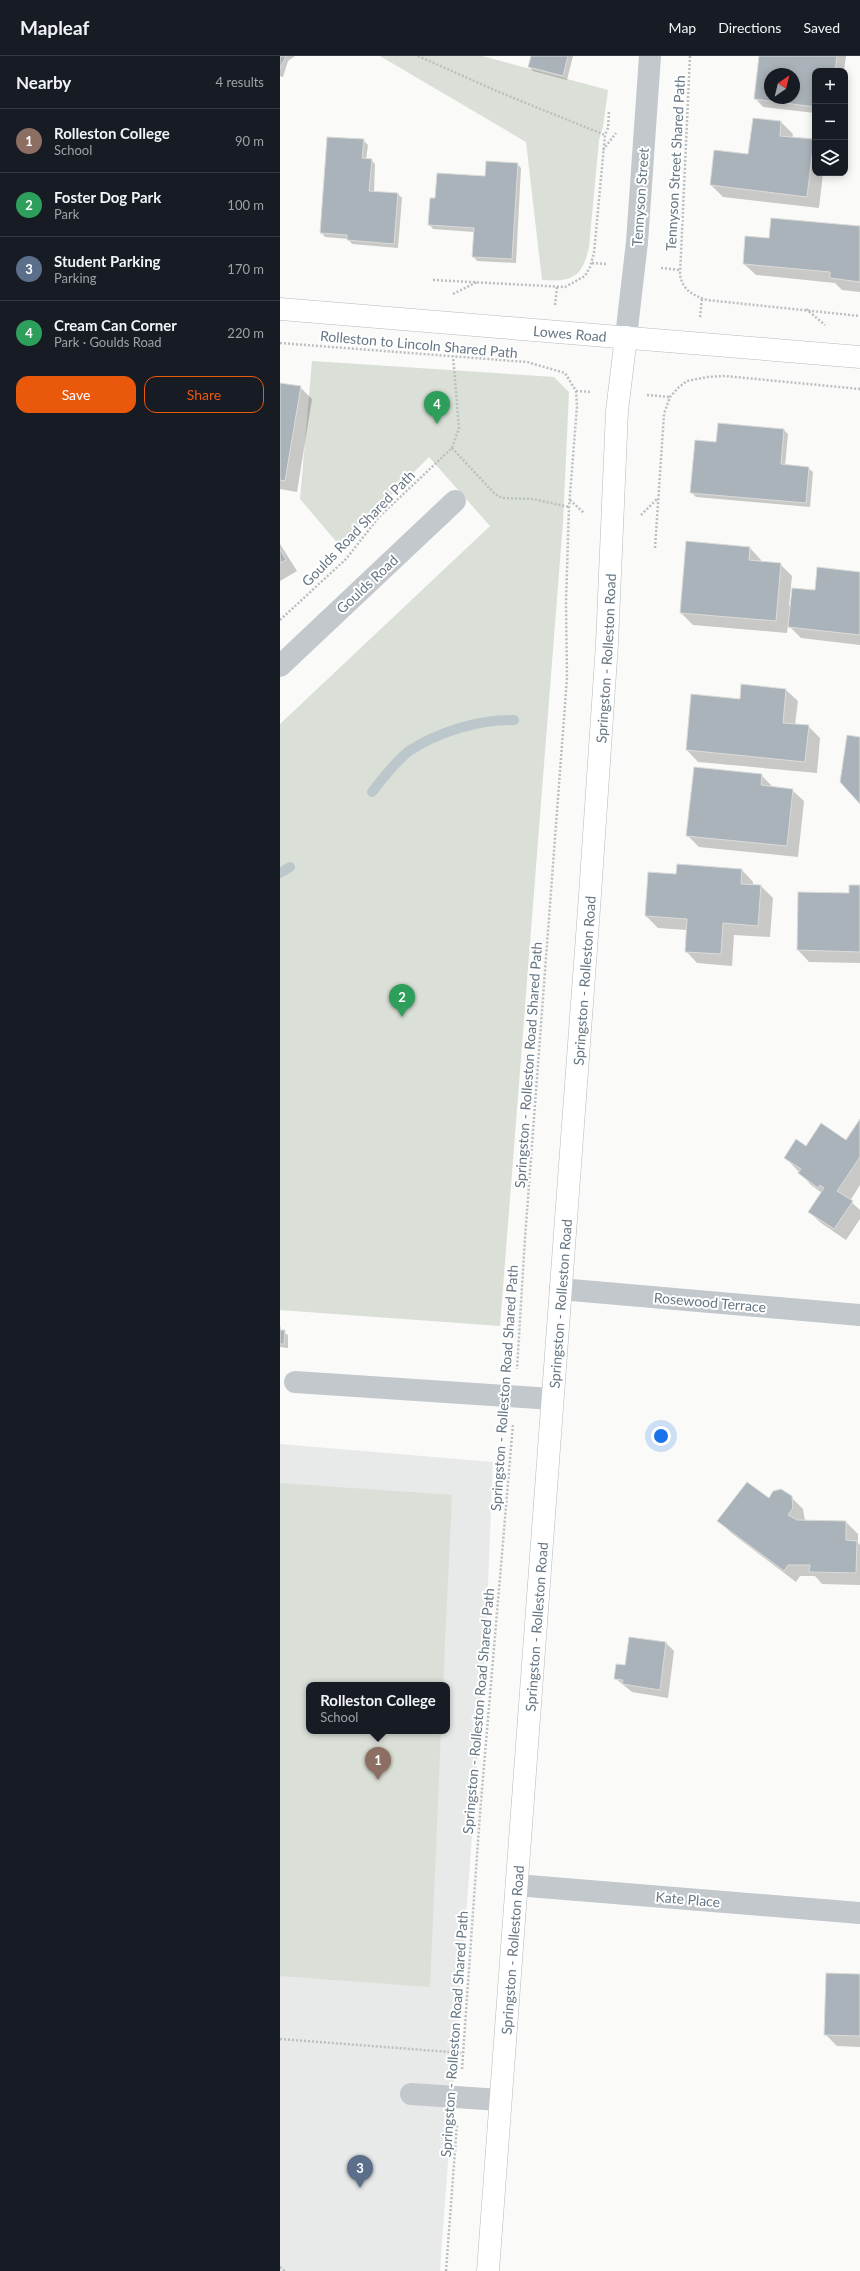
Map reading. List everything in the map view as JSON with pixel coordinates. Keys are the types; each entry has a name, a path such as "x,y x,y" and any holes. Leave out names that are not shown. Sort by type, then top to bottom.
{"main road":[{"name":"Lowes Road","path":"280,309 860,357"},
{"name":"Springston - Rolleston Road","path":"488,2271 607,652 617,411 626,337"}],"street":[{"name":"Tennyson Street","path":"626,337 637,242 650,56"},
{"name":"Goulds Road","path":"280,666 455,501"},
{"name":"Rosewood Terrace","path":"560,1289 860,1315"},
{"path":"295,1382 516,1395 552,1399"},
{"name":"Kate Place","path":"516,1885 860,1913"},
{"path":"411,2094 500,2100"}],"path":[{"path":"418,56 605,135"},
{"name":"Tennyson Street Shared Path","path":"680,270 690,56"},
{"path":"433,280 565,287 585,276 592,262 594,253 603,151 605,135 608,128 609,111"},
{"path":"603,151 612,139"},
{"path":"592,262 599,263"},
{"path":"672,269 680,270 682,283 691,294 702,298 860,316"},
{"path":"468,287 477,282"},
{"path":"556,293 557,287"},
{"path":"701,305 702,298"},
{"path":"806,309 815,317"},
{"name":"Rolleston to Lincoln Shared Path","path":"280,343 527,362 550,367"},
{"name":"Goulds Road Shared Path","path":"280,620 346,558 379,517 452,448 459,428 453,356"},
{"path":"550,361 550,367"},
{"name":"Springston - Rolleston Road Shared Path","path":"446,2271 502,1534 516,1395 526,1222 567,678 566,602 569,507 577,406 576,391 565,373 550,367"},
{"path":"694,374 694,379"},
{"path":"655,548 657,499 664,414 670,397 678,388 694,379 725,376 860,388"},
{"path":"576,391 583,391"},
{"path":"655,396 670,397"},
{"path":"452,448 495,494 502,498 533,499 569,507"},
{"path":"645,512 657,499"},
{"path":"570,500 576,506"},
{"path":"280,2039 463,2053"},
{"path":"280,2267 285,2271"}],"shaded area":[{"path":"380,56 482,56 608,90 603,127 599,140 589,247 583,266 579,272 568,279 542,280 526,142"},
{"path":"312,361 554,377 569,392 563,522 500,1326 280,1310 280,724 490,526 429,457 340,546 300,499"},
{"path":"280,1444 493,1462 485,1658 440,2271 280,2271"},
{"path":"280,1483 452,1495 443,1682 306,1682 306,1734 441,1734 430,1987 280,1976"}],"building":[{"path":"280,56 286,56 280,69"},
{"path":"531,56 568,56 563,76 528,67"},
{"path":"759,56 837,56 835,68 812,68 812,107 792,104 800,104 800,68 764,68 764,100 754,99"},
{"path":"753,118 781,121 780,136 812,139 812,156 807,197 710,185 714,150 748,154"},
{"path":"327,137 364,139 362,158 372,159 369,191 398,193 394,244 347,240 347,235 320,233"},
{"path":"486,161 518,163 512,259 472,257 474,228 428,225 430,198 435,198 437,173 485,176"},
{"path":"771,218 860,226 860,282 830,278 830,272 743,264 745,236 769,238"},
{"path":"280,383 301,386 285,481 280,480"},
{"path":"718,423 784,429 781,464 809,467 806,503 690,493 695,440 716,442"},
{"path":"686,541 750,547 749,560 781,563 776,621 680,613"},
{"path":"280,549 286,560 280,563"},
{"path":"817,567 860,572 860,635 788,627 792,588 815,590"},
{"path":"741,684 786,689 783,723 809,725 805,762 686,750 691,694 740,699"},
{"path":"847,735 860,737 860,804 840,782"},
{"path":"694,767 762,774 761,785 793,789 787,846 686,836"},
{"path":"677,864 742,869 741,884 761,885 758,926 723,923 721,954 685,952 687,919 645,916 648,872 676,874"},
{"path":"849,885 860,885 860,952 797,950 798,892 849,893"},
{"path":"860,1119 860,1157 837,1191 853,1201 834,1229 808,1212 824,1188 820,1185 818,1188 798,1173 801,1169 784,1158 796,1139 806,1146 821,1123 846,1140"},
{"path":"280,1330 285,1330 284,1344 280,1344"},
{"path":"747,1482 769,1498 773,1491 781,1489 792,1496 793,1508 788,1515 797,1520 846,1521 846,1540 857,1541 856,1573 809,1572 810,1565 788,1565 784,1571 717,1521"},
{"path":"629,1637 666,1642 660,1690 622,1684 623,1680 614,1679 616,1664 625,1665"},
{"path":"826,1973 860,1974 860,2036 824,2035"}],"waterway":[{"path":"372,792 389,770 409,751 420,744 473,724 501,720 514,720"},
{"path":"280,873 290,867"}],"place":[{"name":"Cream Can Corner","path":"437,424"},
{"name":"Foster Dog Park","path":"402,1017"},
{"name":"Rolleston College","path":"378,1780"},
{"name":"Student Parking","path":"360,2188"}]}
